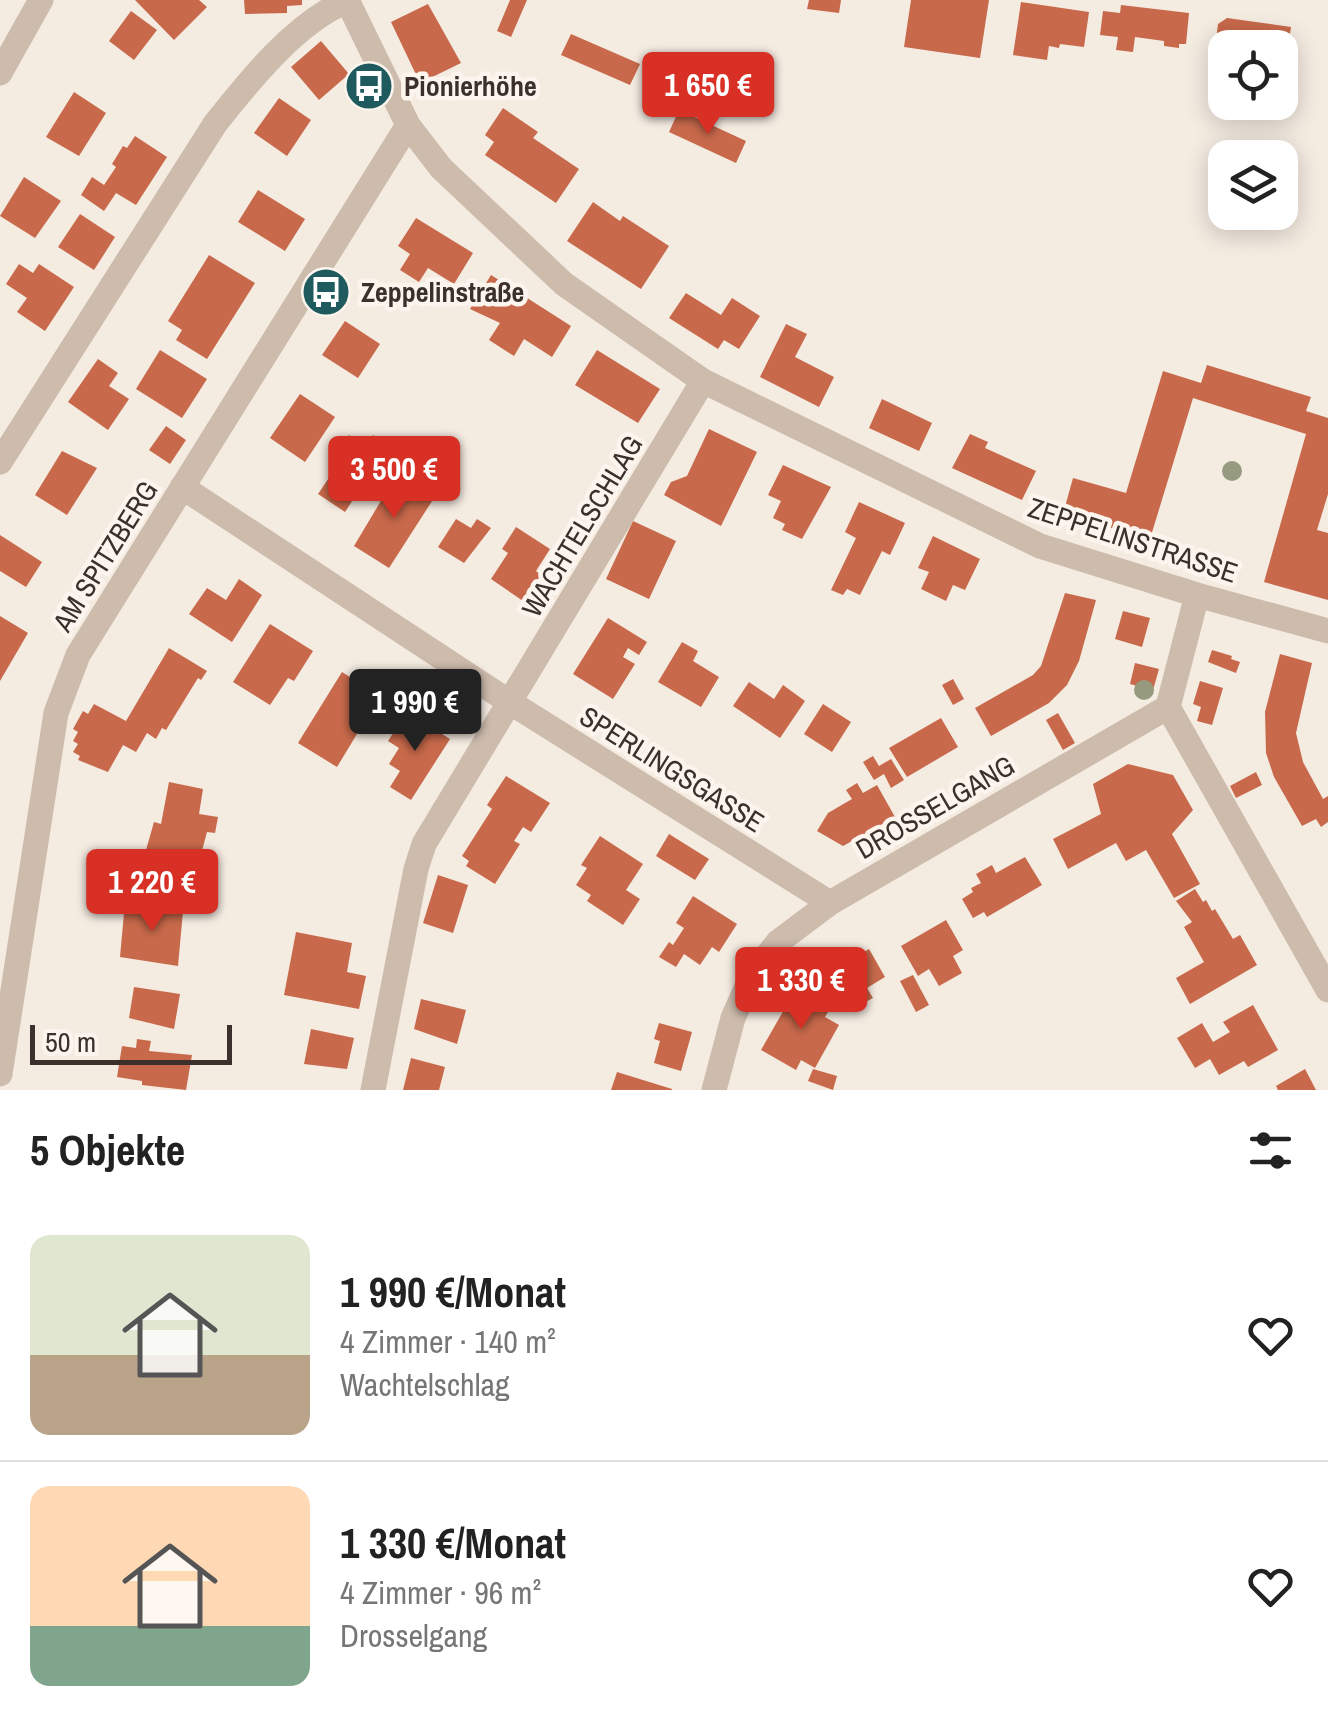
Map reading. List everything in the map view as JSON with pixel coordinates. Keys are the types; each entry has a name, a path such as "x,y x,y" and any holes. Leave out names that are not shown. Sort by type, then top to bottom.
{"street":[{"path":"0,73 41,0"},
{"path":"0,462 215,124 251,79 322,14 347,1"},
{"name":"ZEPPELINSTRASSE","path":"347,1 408,126 441,168 564,284 703,381 1040,546 1196,596 1328,631"},
{"name":"AM SPITZBERG","path":"0,1074 56,713 78,655 408,126"},
{"name":"WACHTELSCHLAG","path":"373,1090 424,844 703,381"},
{"name":"SPERLINGSGASSE","path":"182,487 511,703 830,903"},
{"path":"1196,596 1168,707 1318,955 1328,990"},
{"name":"DROSSELGANG","path":"714,1090 734,1018 752,975 778,942 830,903 1168,707"}],"building":[{"path":"135,0 199,0 207,7 174,40"},
{"path":"244,0 302,0 302,5 287,6 287,13 245,14"},
{"path":"510,0 527,0 511,37 497,31"},
{"path":"809,0 841,0 839,13 807,9"},
{"path":"911,0 989,0 980,58 904,47"},
{"path":"1021,2 1089,12 1084,47 1049,46 1047,60 1013,55"},
{"path":"428,4 461,63 420,83 391,22"},
{"path":"1121,5 1189,13 1186,44 1179,44 1179,48 1164,46 1164,41 1135,37 1133,52 1116,50 1118,37 1100,35 1103,11 1120,13"},
{"path":"131,11 157,30 134,60 109,41"},
{"path":"1227,18 1291,27 1217,30 1218,24"},
{"path":"571,34 640,64 630,85 561,55"},
{"path":"321,41 349,74 319,100 291,67"},
{"path":"74,92 106,113 79,156 46,137"},
{"path":"279,98 311,120 287,156 254,133"},
{"path":"503,108 538,132 533,138 579,169 556,203 485,155 494,142 485,135"},
{"path":"679,110 746,141 736,163 669,132"},
{"path":"135,136 167,157 136,205 116,193 104,211 81,195 92,177 104,185 123,146 127,148"},
{"path":"24,177 61,201 35,238 0,216"},
{"path":"258,190 305,219 285,251 238,222"},
{"path":"593,202 669,246 641,289 567,241"},
{"path":"80,214 115,237 94,270 58,247"},
{"path":"416,218 473,253 454,284 428,268 419,282 400,270 410,254 398,246"},
{"path":"209,255 255,283 207,359 176,340 182,330 168,321"},
{"path":"19,264 33,273 39,264 74,287 45,331 17,312 27,298 6,284"},
{"path":"491,275 571,326 552,357 524,339 514,356 489,340 500,323 470,309"},
{"path":"686,293 721,315 732,298 760,316 739,349 724,340 718,349 669,318"},
{"path":"345,321 380,344 358,378 322,355"},
{"path":"786,324 807,334 795,357 834,377 819,407 760,377"},
{"path":"160,350 207,379 182,418 136,389"},
{"path":"597,350 660,389 638,423 575,385"},
{"path":"98,359 118,373 109,386 129,399 108,430 68,402"},
{"path":"1207,365 1311,397 1306,411 1328,418 1328,494 1317,530 1328,533 1328,600 1264,582 1306,434 1193,398 1150,539 1063,514 1073,478 1126,493 1163,371 1201,383"},
{"path":"300,394 335,417 305,462 270,438"},
{"path":"882,399 932,423 919,451 869,428"},
{"path":"166,426 186,440 170,464 149,450"},
{"path":"709,429 757,452 721,526 664,495 671,482 687,476"},
{"path":"970,434 988,442 985,448 1036,471 1022,500 952,468"},
{"path":"349,435 366,447 373,435 392,448 345,512 318,494 347,451 341,446"},
{"path":"62,451 97,468 67,515 35,495"},
{"path":"783,465 831,487 802,539 782,530 785,524 773,518 781,501 768,495"},
{"path":"397,474 434,498 389,568 354,546"},
{"path":"859,502 905,523 890,555 882,551 860,595 847,589 843,595 831,590 856,538 845,532"},
{"path":"456,519 471,528 477,519 491,528 464,563 438,547"},
{"path":"633,521 676,541 649,599 606,579"},
{"path":"516,527 550,549 536,571 541,575 523,601 491,579 508,553 502,549"},
{"path":"0,535 42,562 26,587 0,571"},
{"path":"933,536 980,559 965,590 953,585 946,601 921,589 929,572 918,568"},
{"path":"239,579 262,595 232,642 189,614 207,588 226,600"},
{"path":"1065,593 1096,600 1079,661 1067,685 1049,703 991,736 975,708 1033,675 1041,666"},
{"path":"1123,611 1150,618 1142,647 1115,639"},
{"path":"0,616 28,633 0,681"},
{"path":"608,618 647,642 639,655 628,648 623,657 635,664 613,699 573,674"},
{"path":"270,624 313,651 294,681 288,678 270,705 233,682"},
{"path":"682,642 698,651 693,661 719,677 701,707 658,682"},
{"path":"169,648 207,671 201,680 198,678 166,730 162,728 156,739 147,733 136,752 123,745 108,772 78,760 80,756 73,752 78,744 73,741 78,732 73,729 83,711 88,714 94,704 126,721"},
{"path":"1212,650 1240,662 1236,673 1208,662"},
{"path":"1280,654 1312,663 1296,733 1303,762 1323,799 1328,796 1328,822 1321,827 1316,819 1302,826 1274,777 1266,753 1265,712"},
{"path":"1135,663 1159,669 1153,690 1130,684"},
{"path":"342,672 380,696 337,767 298,743"},
{"path":"953,679 964,699 953,705 942,685"},
{"path":"1200,681 1223,688 1212,725 1197,721 1201,707 1193,704"},
{"path":"749,682 774,699 783,685 805,701 780,738 733,706"},
{"path":"823,704 851,722 832,752 804,734"},
{"path":"407,712 450,739 411,800 390,787 400,771 389,764 399,748 388,741"},
{"path":"1058,713 1075,743 1063,750 1046,720"},
{"path":"941,718 958,747 907,777 889,748"},
{"path":"873,756 879,766 891,759 904,780 891,788 884,774 874,780 863,762"},
{"path":"1128,764 1173,775 1193,810 1172,834 1200,884 1174,898 1146,850 1126,861 1116,843 1068,869 1053,839 1101,814 1093,784"},
{"path":"1256,772 1262,785 1236,798 1230,786"},
{"path":"506,776 550,803 531,832 523,827 514,841 520,844 495,884 466,866 469,861 462,856 492,809 487,805"},
{"path":"169,782 203,789 199,814 218,817 215,833 207,832 192,888 141,879 140,850 146,850 154,822 161,824"},
{"path":"857,783 863,793 877,785 895,817 843,846 817,831 828,813 852,799 846,790"},
{"path":"669,834 709,859 695,880 656,856"},
{"path":"600,836 643,864 626,890 640,899 623,925 587,901 591,895 576,885 587,868 581,865"},
{"path":"1025,857 1042,885 987,917 984,912 973,918 962,899 981,883 976,874 992,865 996,873"},
{"path":"438,875 468,885 453,933 423,923"},
{"path":"1195,889 1212,911 1215,909 1233,939 1240,935 1257,965 1190,1004 1176,978 1204,962 1184,927 1192,922 1176,901"},
{"path":"693,896 737,924 719,952 712,947 700,965 684,954 676,967 659,957 684,928 676,923"},
{"path":"125,902 183,911 178,966 120,957"},
{"path":"946,920 963,950 953,956 962,973 939,986 929,969 918,976 901,946"},
{"path":"296,932 352,943 347,972 366,976 359,1009 284,995"},
{"path":"820,949 832,970 811,982 799,962"},
{"path":"869,949 885,977 867,988 873,998 860,1005 842,965"},
{"path":"913,975 929,1005 916,1012 900,981"},
{"path":"134,987 180,994 174,1029 129,1018"},
{"path":"797,987 831,1007 825,1017 839,1025 815,1068 801,1060 796,1070 761,1050"},
{"path":"421,999 466,1010 457,1044 414,1029"},
{"path":"1253,1005 1278,1050 1248,1067 1244,1061 1219,1075 1210,1059 1195,1068 1177,1038 1202,1023 1213,1042 1230,1032 1223,1022"},
{"path":"659,1023 692,1032 681,1071 654,1063 660,1041 654,1039"},
{"path":"311,1029 354,1038 347,1069 304,1064"},
{"path":"137,1039 151,1041 149,1051 192,1055 186,1090 142,1085 142,1081 117,1077 122,1046 136,1048"},
{"path":"411,1058 445,1067 439,1090 403,1090"},
{"path":"813,1069 837,1076 833,1090 808,1081"},
{"path":"1305,1069 1316,1090 1278,1090 1276,1086"},
{"path":"617,1072 672,1089 672,1090 611,1090"}],"place":[{"name":"Pionierhöhe","path":"369,86"},
{"name":"Zeppelinstraße","path":"326,292"}]}
